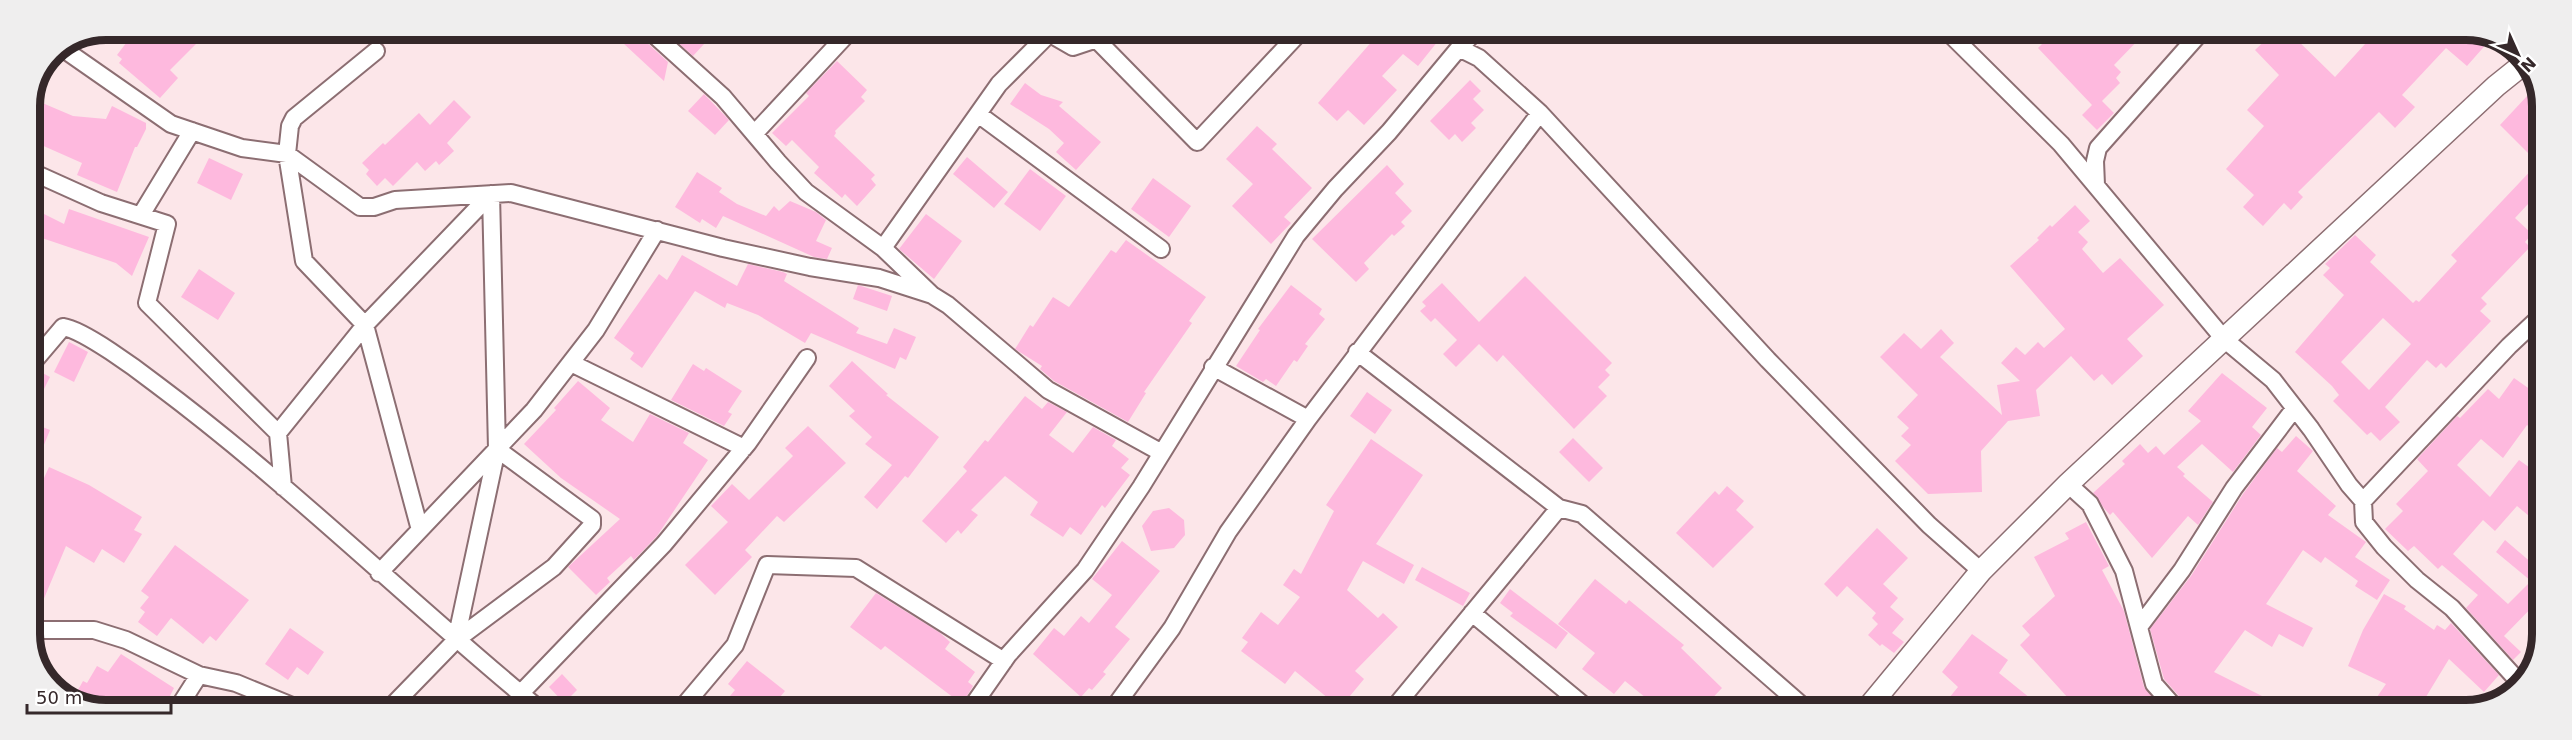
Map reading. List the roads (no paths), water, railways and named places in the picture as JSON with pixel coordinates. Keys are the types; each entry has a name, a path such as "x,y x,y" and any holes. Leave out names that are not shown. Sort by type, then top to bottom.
{"street":[{"path":"661,41 723,97 806,192 883,248 932,295"},
{"path":"755,133 841,41"},
{"path":"883,248 999,84 1042,41"},
{"path":"1063,41 1073,47 1090,41"},
{"path":"1098,41 1197,142 1292,41"},
{"path":"977,700 1004,661 1085,570 1162,453 1296,236 1466,41"},
{"path":"1957,41 2061,144 2224,339 2272,380 2363,501 2364,522 2384,547 2417,580 2452,608 2514,677"},
{"path":"2096,185 2095,161 2098,148 2193,41"},
{"path":"1459,48 1479,58 1540,113 1768,360 1929,525 1981,571"},
{"path":"376,51 294,118 290,126 287,154 304,261 365,325 420,530"},
{"path":"69,53 171,124 242,148 287,154 360,207 374,207 394,200 511,193 723,248 810,267 879,278 932,295 948,304 1048,390 1162,453"},
{"path":"1874,700 1981,571 2068,484 2487,94 2519,69"},
{"path":"1119,700 1172,627 1228,532 1308,419 1540,113"},
{"path":"978,114 1161,249"},
{"path":"141,215 192,131"},
{"path":"40,176 101,203 167,224 147,303 278,433 283,488"},
{"path":"278,433 365,325 491,194"},
{"path":"456,640 497,449 491,194"},
{"path":"380,573 534,410 596,330 657,230"},
{"path":"2363,501 2531,325"},
{"path":"40,353 60,329 67,328 124,360 222,433 456,640 528,700"},
{"path":"1357,352 1559,508 1582,514 1796,700"},
{"path":"520,694 664,544 744,448 807,358"},
{"path":"570,363 744,448"},
{"path":"1214,367 1308,419"},
{"path":"2139,627 2182,570 2234,488 2294,409"},
{"path":"398,700 456,640 554,567 593,523 592,519 497,449"},
{"path":"2068,484 2090,504 2124,571 2154,684 2168,700"},
{"path":"1400,700 1559,508"},
{"path":"689,700 735,645 767,565 856,568 1004,661"},
{"path":"1472,613 1577,700"},
{"path":"41,630 94,630 126,640 199,675 236,683 277,700"},
{"path":"183,700 199,675"}]}
